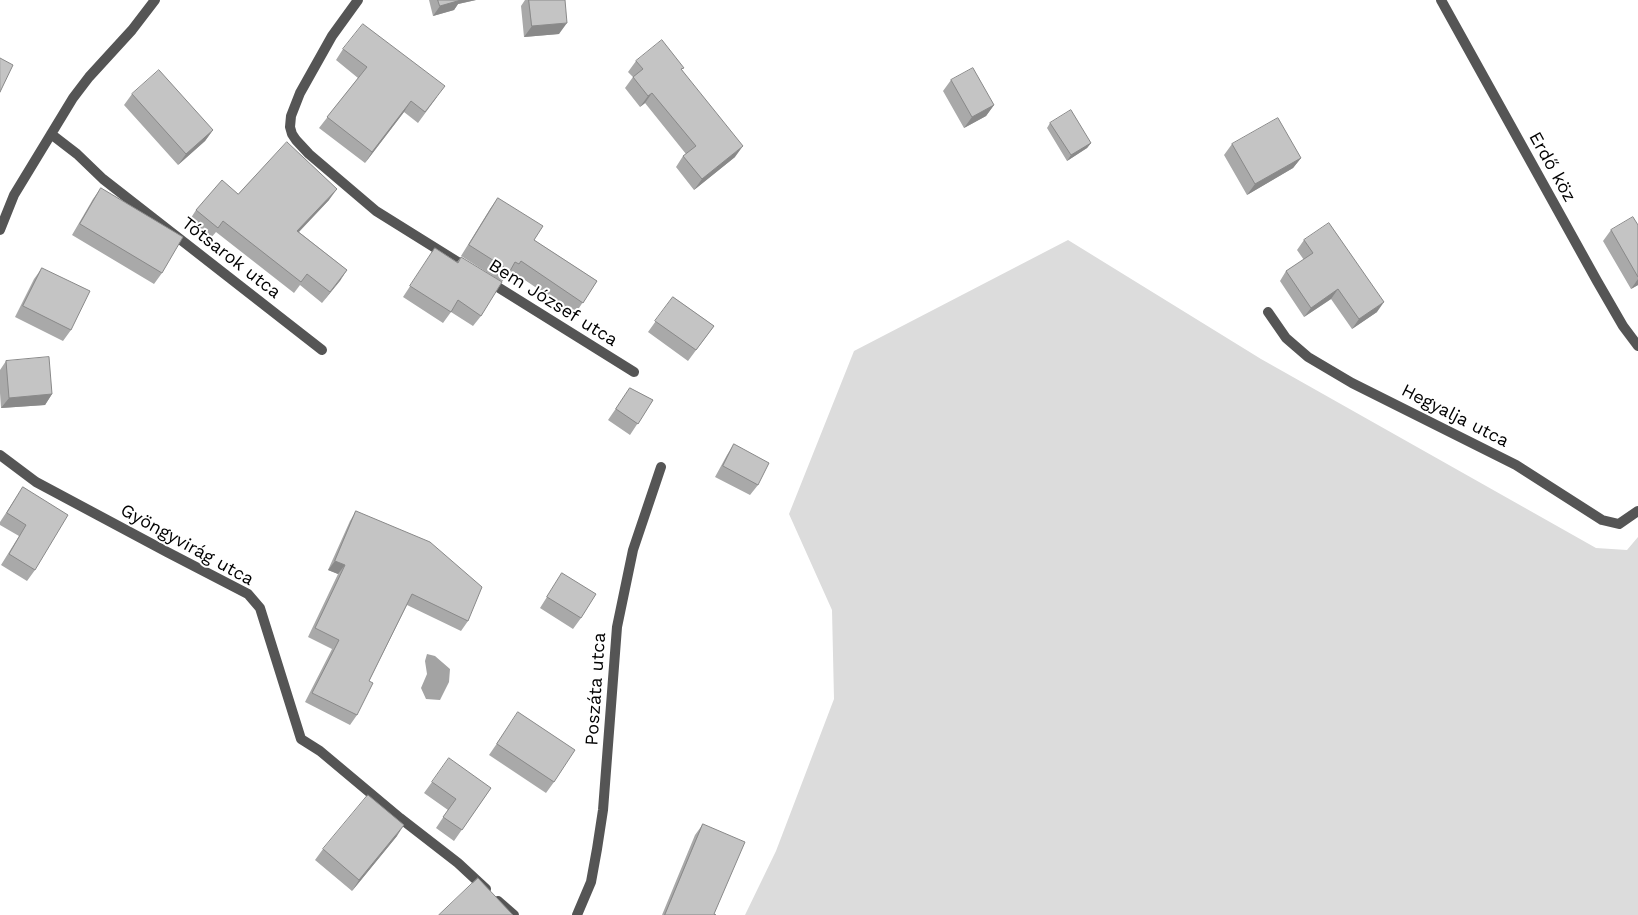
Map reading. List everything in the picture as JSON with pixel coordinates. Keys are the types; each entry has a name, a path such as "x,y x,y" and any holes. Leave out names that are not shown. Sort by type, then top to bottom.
{"street":[{"path":"0,230 14,195 60,118 89,76 132,30 155,0"},
{"name":"Bem József utca","path":"358,0 332,36 300,93 291,116 290,127 296,140 309,154 376,211 634,372"},
{"name":"Erdő köz","path":"1441,0 1597,281 1623,326 1638,346"},
{"name":"Tótsarok utca","path":"51,134 77,154 103,179 322,350"},
{"name":"Hegyalja utca","path":"1268,312 1286,338 1308,357 1352,383 1516,465 1602,520 1619,524 1638,511"},
{"name":"Gyöngyvirág utca","path":"0,455 36,482 248,594 260,608 301,738 320,751 400,818 458,863 514,915"},
{"name":"Poszáta utca","path":"577,915 591,882 599,839 603,810 617,627 634,550 661,467"}],"shaded area":[{"path":"1068,240 1261,359 1596,548 1627,550 1638,537 1638,915 745,915 776,851 834,699 832,610 789,514 854,351"},
{"path":"427,654 435,656 450,669 449,682 440,700 426,699 421,688 427,674 425,661"}],"building":[{"path":"438,0 461,0 440,6"},
{"path":"529,0 565,0 567,23 532,26"},
{"path":"363,24 445,86 425,112 411,101 372,152 327,117 367,67 343,49"},
{"path":"662,40 684,68 681,69 743,146 702,179 683,156 696,146 652,93 648,96 633,77 643,69 636,61"},
{"path":"0,58 13,65 0,92"},
{"path":"973,68 994,105 972,117 951,80"},
{"path":"159,70 213,130 186,154 132,94"},
{"path":"1071,110 1091,143 1071,155 1050,123"},
{"path":"1278,118 1301,158 1255,184 1232,144"},
{"path":"287,142 337,189 297,231 347,270 330,292 307,274 301,282 223,221 218,228 196,210 222,180 238,194"},
{"path":"101,188 183,237 162,273 80,224"},
{"path":"498,198 543,226 534,240 597,281 583,303 521,261 519,264 515,262 510,271 469,245"},
{"path":"1633,217 1638,225 1638,277 1611,230"},
{"path":"1329,223 1384,302 1359,319 1338,289 1311,308 1286,271 1313,253 1304,240"},
{"path":"435,248 458,263 461,257 502,282 481,316 458,300 451,312 410,286"},
{"path":"42,268 90,291 71,330 23,306"},
{"path":"673,297 714,326 696,350 655,321"},
{"path":"49,357 52,394 9,398 6,361"},
{"path":"630,388 653,400 638,424 616,409"},
{"path":"734,444 769,463 758,485 723,466"},
{"path":"23,487 68,515 35,570 9,554 26,525 7,513"},
{"path":"356,511 430,542 482,587 468,621 412,594 369,681 373,683 357,715 312,693 339,640 315,628 345,565 335,561"},
{"path":"562,573 596,594 581,618 547,597"},
{"path":"518,712 575,750 554,782 497,744"},
{"path":"449,758 491,788 462,830 443,817 456,799 432,782"},
{"path":"368,795 404,825 359,880 323,849"},
{"path":"703,824 745,842 714,914 716,915 665,915"},
{"path":"478,878 513,915 439,915"}]}
